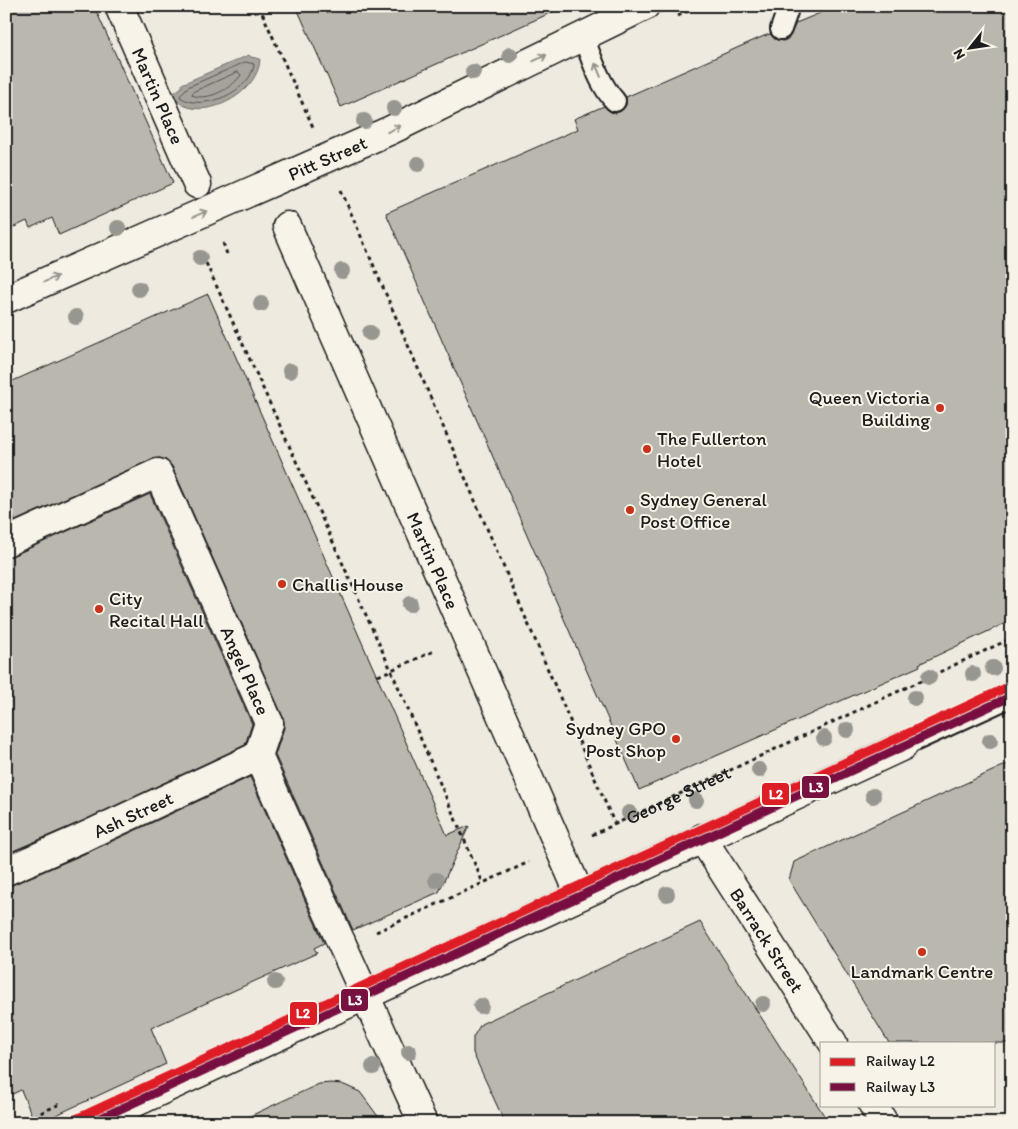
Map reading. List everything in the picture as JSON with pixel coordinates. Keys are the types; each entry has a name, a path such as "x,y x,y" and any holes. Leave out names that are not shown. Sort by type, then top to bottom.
{"street":[{"name":"Martin Place","path":"119,6 197,184"},
{"name":"Pitt Street","path":"6,299 391,130 645,6"},
{"name":"Martin Place","path":"287,226 580,895"},
{"name":"Angel Place","path":"6,542 158,473 269,723 258,756"},
{"path":"91,1123 903,746"},
{"path":"258,756 423,1123"},
{"name":"Ash Street","path":"6,871 258,756"},
{"name":"Barrack Street","path":"702,838 832,1042"},
{"path":"874,1106 884,1123"}],"lane":[{"path":"781,29 787,12 785,6"},
{"path":"583,36 604,85 615,102"},
{"path":"903,746 1012,696"}],"path":[{"path":"259,6 314,130"},
{"path":"340,187 614,825"},
{"path":"221,239 227,254"},
{"path":"206,264 390,670 483,883"},
{"path":"378,676 467,637"},
{"name":"George Street","path":"342,945 614,825 1012,638"}],"water":[{"path":"249,55 260,59 258,71 243,91 232,99 207,108 194,108 183,105 171,95 182,87 182,84"}],"building":[{"path":"6,6 94,6 173,183 59,235 52,218 30,228 27,221 6,231"},
{"path":"296,6 566,6 341,107"},
{"path":"837,6 1012,6 1012,620 919,664 920,666 639,790 386,213 578,129 574,119 604,106 611,112 616,113 626,105 626,97 764,36 770,34 777,40 784,41 789,38 796,23"},
{"path":"208,294 447,835 469,826 439,892 353,930 275,755 284,728 283,717 172,466 160,458 152,459 15,521 6,501 6,384"},
{"name":"City Recital Hall","path":"150,494 252,724 245,745 78,823 6,854 6,557"},
{"name":"Landmark Centre","path":"1012,762 1012,1043 888,1042 789,880 794,862"},
{"path":"250,777 324,943 314,948 317,953 151,1028 166,1064 39,1123 35,1123 21,1090 6,1097 6,886 91,851"},
{"path":"700,922 829,1123 505,1123 473,1053 473,1037 481,1024"},
{"path":"319,1084 342,1084 360,1092 383,1123 235,1123"}],"rail line":[{"name":"L2","path":"67,1123 1012,685"},
{"name":"L3","path":"90,1123 1012,696"}],"place":[{"name":"Queen Victoria Building","path":"940,408"},
{"name":"The Fullerton Hotel","path":"647,449"},
{"name":"Sydney General Post Office","path":"630,510"},
{"name":"Challis House","path":"282,584"},
{"name":"City Recital Hall","path":"99,609"},
{"name":"Sydney GPO Post Shop","path":"676,739"},
{"name":"Landmark Centre","path":"922,952"}]}
